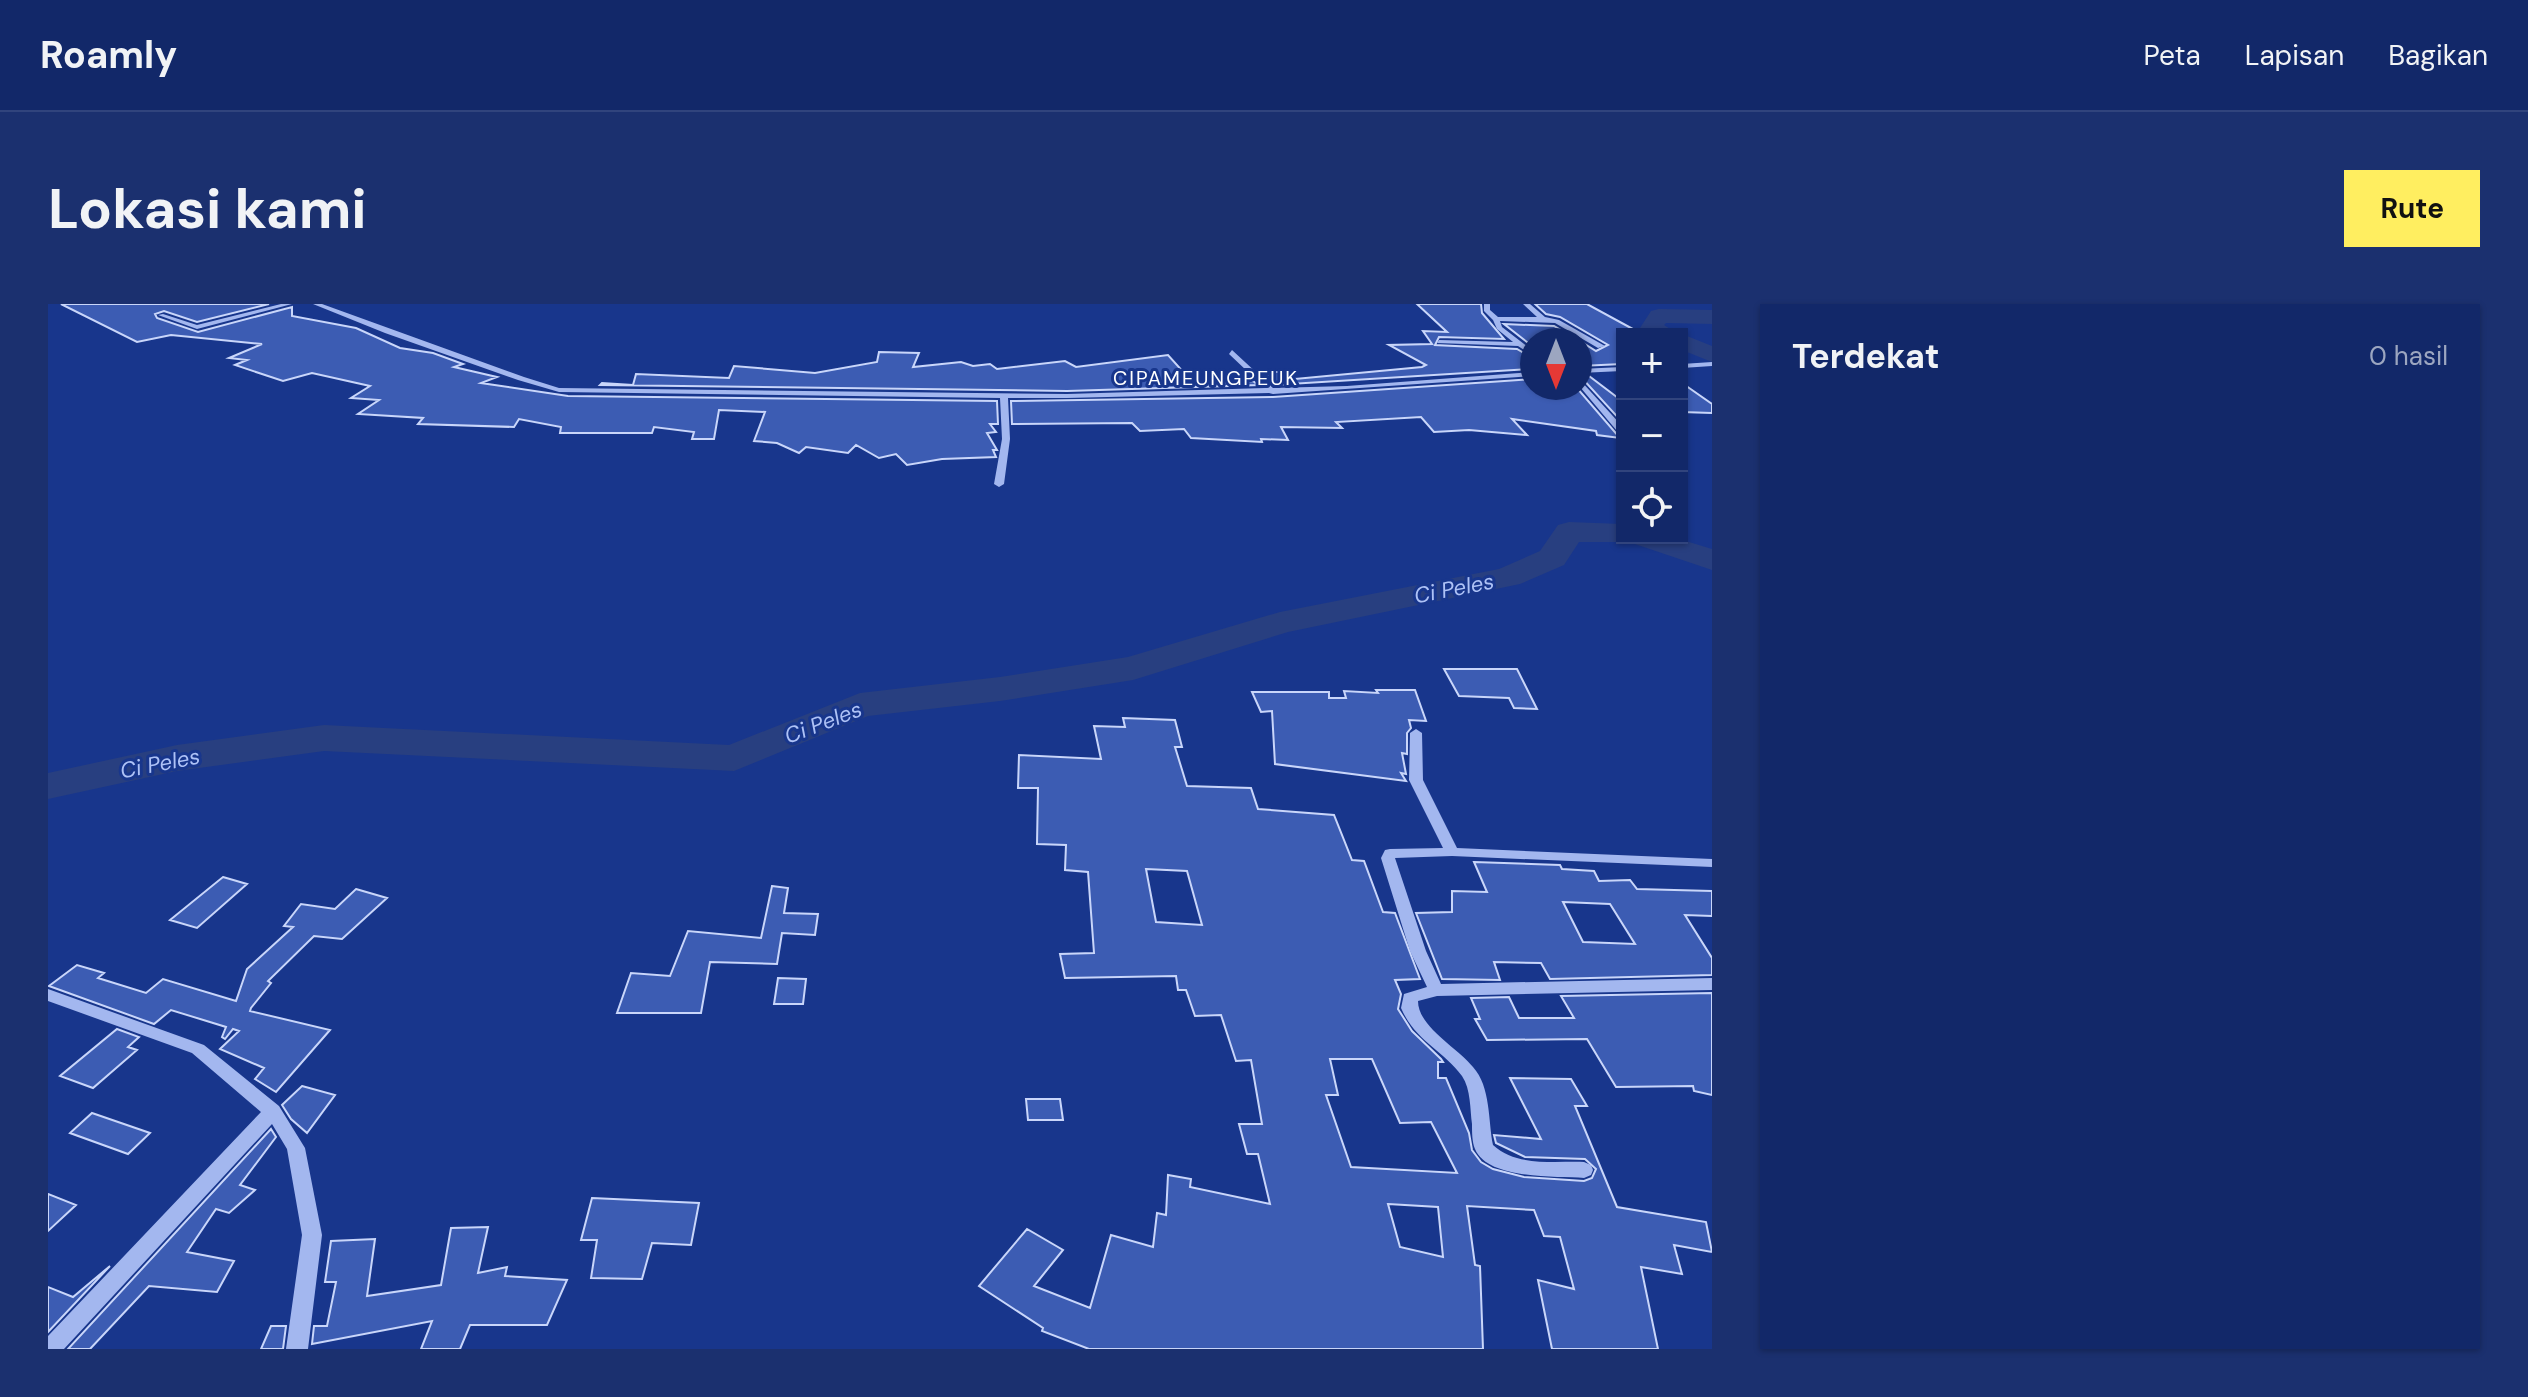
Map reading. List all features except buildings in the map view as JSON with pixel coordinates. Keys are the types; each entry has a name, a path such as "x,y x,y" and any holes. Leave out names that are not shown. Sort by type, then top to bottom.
{"street":[{"path":"161,315 197,327 289,304"},
{"path":"316,304 390,335 462,357 524,382 559,390 1004,397 1273,392 1520,375"},
{"path":"1487,304 1487,311 1496,319 1499,328 1520,343"},
{"path":"1526,304 1543,319"},
{"path":"1496,319 1557,321 1601,346"},
{"path":"1439,342 1520,344"},
{"path":"1232,352 1273,392"},
{"path":"1688,366 1712,364"},
{"path":"1592,370 1616,369"},
{"path":"1592,396 1616,424"},
{"path":"999,484 1006,439 1004,397"},
{"path":"1416,733 1416,780 1452,852"},
{"path":"1436,990 1418,951 1388,855 1452,852 1712,863"},
{"path":"1584,1170 1503,1163 1491,1156 1484,1148 1471,1075 1427,1034 1410,1009 1410,998 1436,990 1712,984"},
{"path":"48,995 198,1049 273,1111 296,1148 312,1235 297,1349"},
{"path":"50,1349 273,1111"}],"waterway":[{"path":"1651,328 1659,316 1712,317"},
{"path":"1688,344 1712,355"},
{"name":"Ci Peles","path":"48,786 177,758 324,738 734,758 860,705 1000,689 1133,668 1280,623 1508,577 1552,558 1569,532 1616,534"},
{"name":"Ci Peles","path":"1661,544 1712,560"}],"district":[{"name":"CIPAMEUNGPEUK","path":"1206,378"}]}
